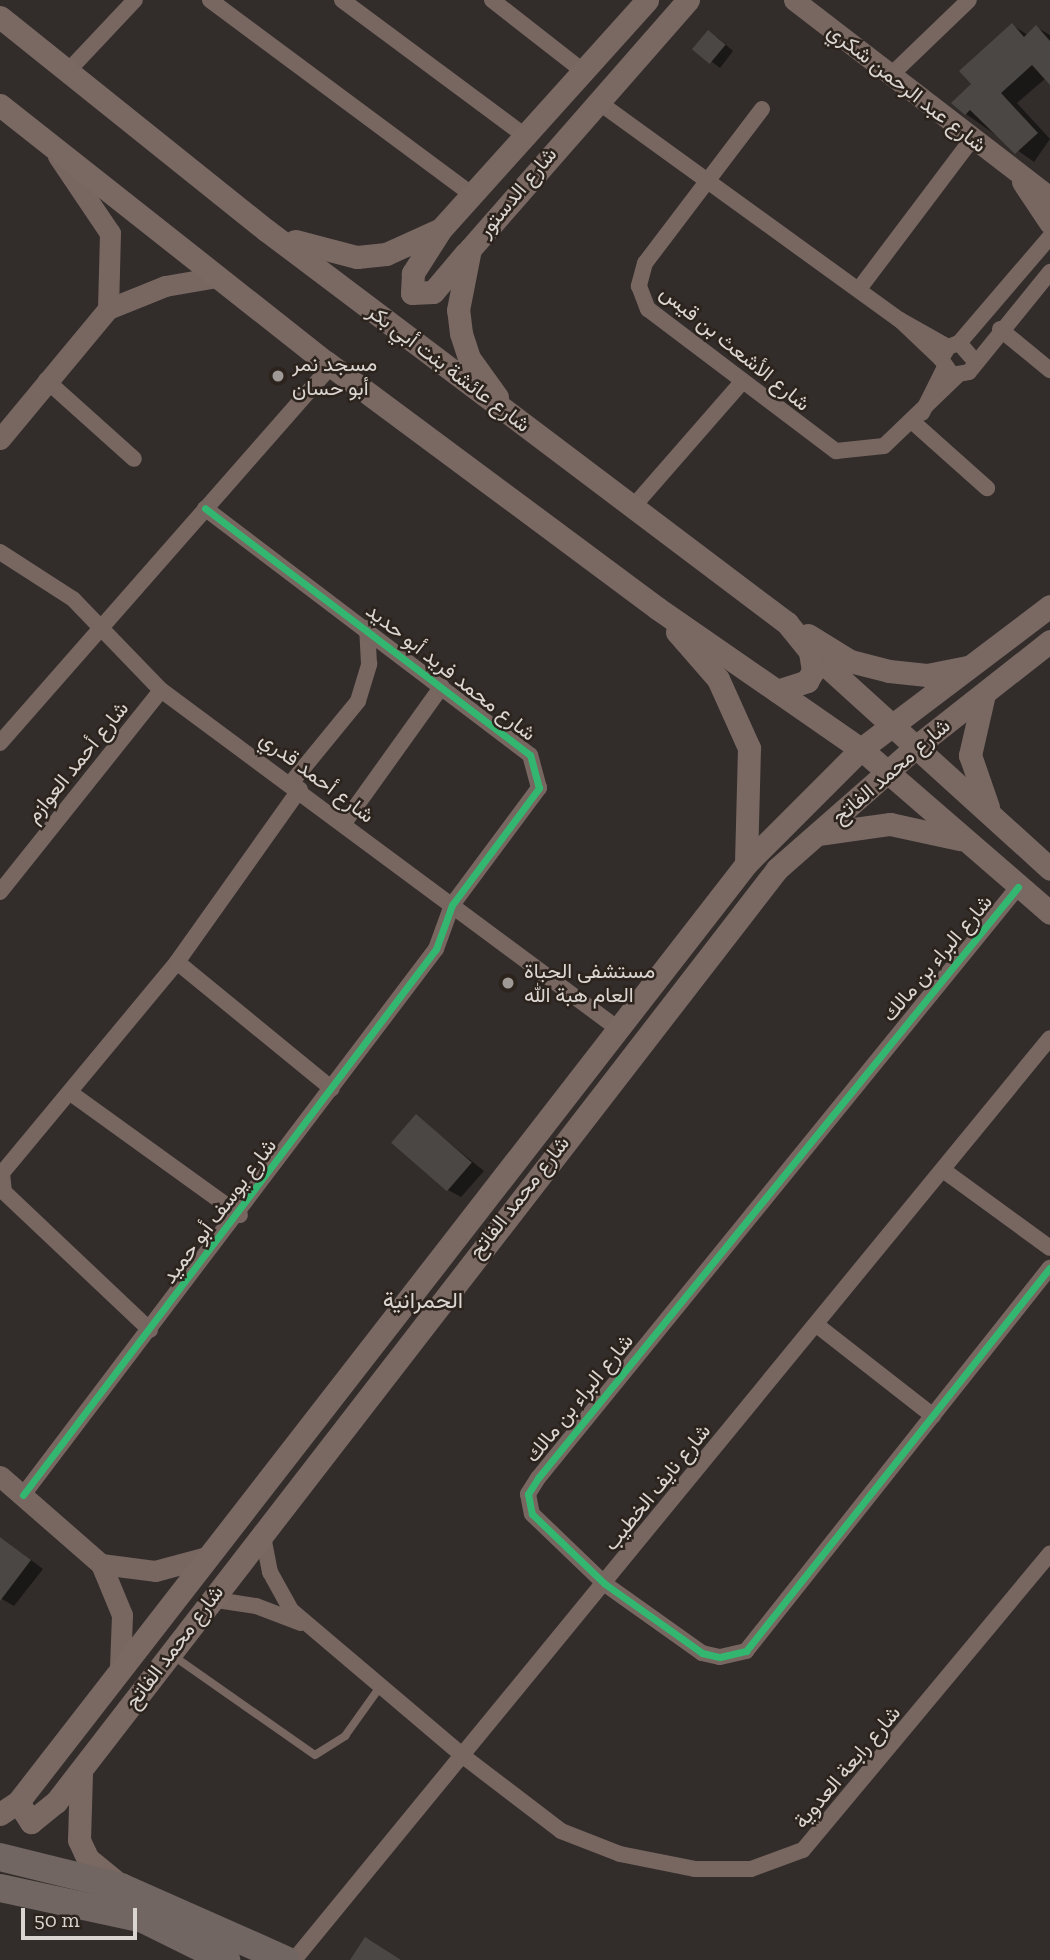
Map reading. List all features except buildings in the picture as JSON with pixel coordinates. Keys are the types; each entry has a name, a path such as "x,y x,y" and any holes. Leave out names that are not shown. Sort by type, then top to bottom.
{"highway":[{"path":"0,1857 121,1887 286,1960"},
{"path":"1,1888 143,1919 226,1960"}],"main road":[{"name":"شارع الدستور","path":"266,230 330,255 357,257 386,254 441,229 528,138 647,0"},
{"name":"شارع الدستور","path":"511,416 469,358 461,333 458,310 470,248 688,0"},
{"name":"شارع عائشة بنت أبي بكر","path":"0,17 266,230 788,623 810,651 918,745 1000,828 1050,869"},
{"path":"0,106 331,366 657,608 861,749 1050,914"},
{"path":"441,229 413,273 410,288 416,296 433,292 470,248"},
{"name":"شارع محمد الفاتح","path":"1050,606 977,666 861,749 746,864 9,1808 23,1818 41,1818 81,1770 262,1530 777,869 918,745 1050,641"},
{"path":"657,608 718,680 740,720 753,779 746,864"},
{"path":"788,623 850,661 889,671 928,675 977,666"},
{"path":"777,691 807,681 813,671 810,651"},
{"path":"984,694 970,755 976,784 1000,828"},
{"path":"818,834 890,824 965,840"},
{"path":"81,1770 79,1840 88,1858 121,1887"}],"street":[{"path":"69,70 135,0"},
{"path":"210,0 473,195"},
{"path":"342,0 528,138"},
{"path":"492,0 584,72"},
{"name":"شارع عبد الرحمن شكري","path":"794,0 1050,197"},
{"path":"891,75 969,0"},
{"path":"597,101 706,183 859,289 969,372 974,360 1050,272"},
{"name":"شارع الأشعث بن قيس","path":"762,109 645,263 639,286 648,309 740,384 836,451 869,452 918,419"},
{"path":"859,289 972,139"},
{"path":"54,151 110,233 108,309"},
{"name":"شارع عبد الرحمن شكري","path":"1020,176 1050,224"},
{"path":"987,488 918,419 950,359 1050,237"},
{"path":"0,439 46,380 108,309 165,286 217,277"},
{"path":"1000,329 1050,370"},
{"path":"950,359 974,360"},
{"path":"0,743 105,627 205,508 331,366"},
{"path":"46,380 134,459"},
{"path":"632,508 740,384"},
{"name":"شارع محمد فريد أبو حديد","path":"205,508 367,628 530,755 540,775 539,788 452,905"},
{"name":"شارع أحمد قدري","path":"0,552 105,627 162,690 295,786 617,1028"},
{"path":"150,1330 0,1182 177,962 295,786 358,701 369,664 367,628"},
{"path":"344,823 442,686"},
{"name":"شارع أحمد العوازم","path":"0,892 162,690"},
{"name":"شارع البراء بن مالك","path":"1018,887 532,1485 532,1514 605,1584 702,1653 720,1657 746,1651 1050,1268"},
{"name":"شارع يوسف أبو حميد","path":"23,1494 240,1215 436,949 452,905"},
{"path":"177,962 332,1089"},
{"name":"شارع نايف الخطيب","path":"294,1960 818,1326 1050,1038"},
{"path":"72,1094 240,1215"},
{"path":"943,1170 1050,1248"},
{"path":"818,1326 933,1416"},
{"path":"0,1476 101,1564 122,1615 120,1667"},
{"name":"شارع رابعة العدوية","path":"262,1530 270,1572 306,1625 463,1756 561,1831 590,1845 695,1869 778,1863 827,1828 1050,1554"},
{"path":"101,1564 155,1571 207,1557"},
{"name":"شارع رابعة العدوية","path":"211,1599 256,1606 306,1625"}],"lane":[{"path":"170,1653 316,1755 345,1736 380,1687"}],"cycle path":[{"path":"23,1495 436,949 452,905 539,788 530,755 205,508"},
{"path":"1018,887 538,1478 528,1494 532,1514 605,1584 702,1653 720,1657 746,1651 1050,1268"}],"place":[{"name":"مسجد نمر أبو حسان","path":"278,376"},
{"name":"مستشفى الحياة العام هبة الله","path":"508,983"}],"district":[{"name":"الحمرانية","path":"423,1300"}]}
